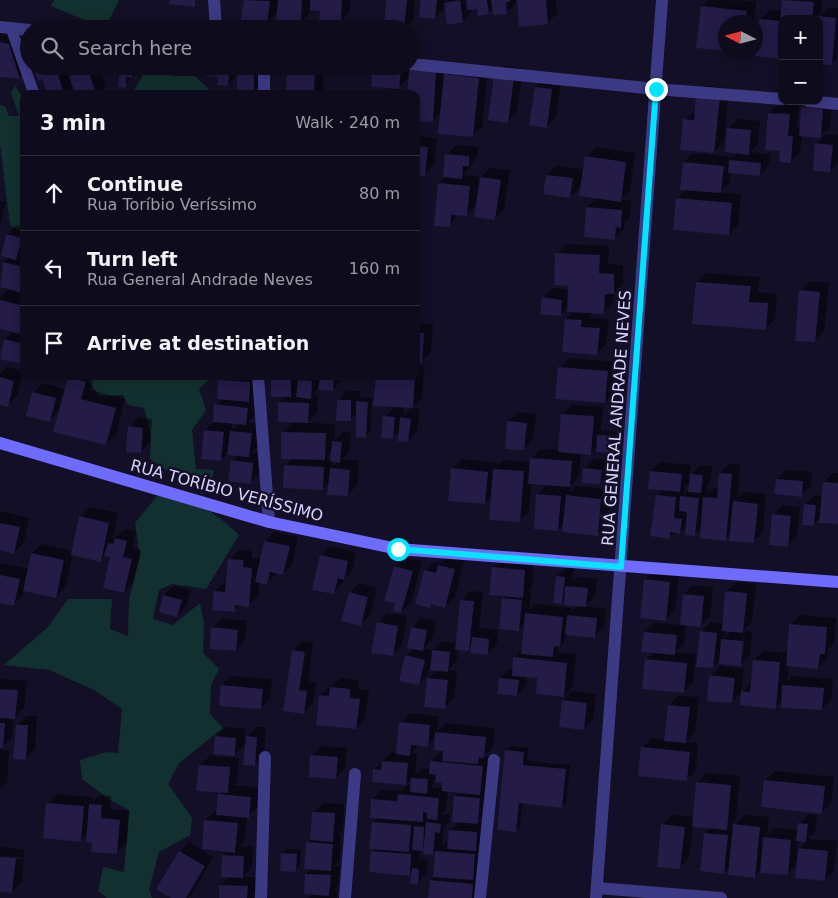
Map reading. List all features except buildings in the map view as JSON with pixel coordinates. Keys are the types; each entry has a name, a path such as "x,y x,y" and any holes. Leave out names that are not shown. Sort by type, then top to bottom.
{"main road":[{"name":"RUA TORÍBIO VERÍSSIMO","path":"0,443 269,522 398,549 838,582"}],"street":[{"path":"214,0 215,20"},
{"name":"RUA GENERAL ANDRADE NEVES","path":"597,893 662,0"},
{"path":"6,28 20,29"},
{"path":"420,65 656,89 778,99"},
{"path":"264,75 264,90"},
{"path":"823,102 838,104"},
{"path":"258,380 269,522"},
{"path":"261,898 265,757"},
{"path":"480,898 494,760"},
{"path":"344,898 355,774"},
{"path":"597,893 721,898"}],"lane":[{"path":"6,28 20,61"},
{"path":"26,75 32,90"}],"green space":[{"path":"54,0 119,0 109,20 85,20 51,6"},
{"path":"143,75 170,75 195,76 210,90 134,90"},
{"path":"15,86 20,93 20,231 10,225 0,144 0,105 5,106 9,116 19,116 11,93"},
{"path":"88,380 208,380 199,389 206,410 192,430 196,469 214,470 212,481 172,474 150,459 151,436 144,408 128,405 123,395 100,396"},
{"path":"157,496 182,500 202,507 220,518 239,535 206,589 172,584 159,590 153,619 173,625 200,603 204,623 203,653 219,669 211,685 210,714 223,728 179,763 168,784 192,818 190,835 159,852 149,890 152,898 107,898 98,891 103,867 124,872 129,810 110,800 82,779 80,760 106,752 118,753 122,709 94,690 49,670 4,665 48,627 68,599 112,599 110,629 128,636 129,600 140,556 135,523"}],"route":[{"path":"398,549 621,567 656,89"}]}
